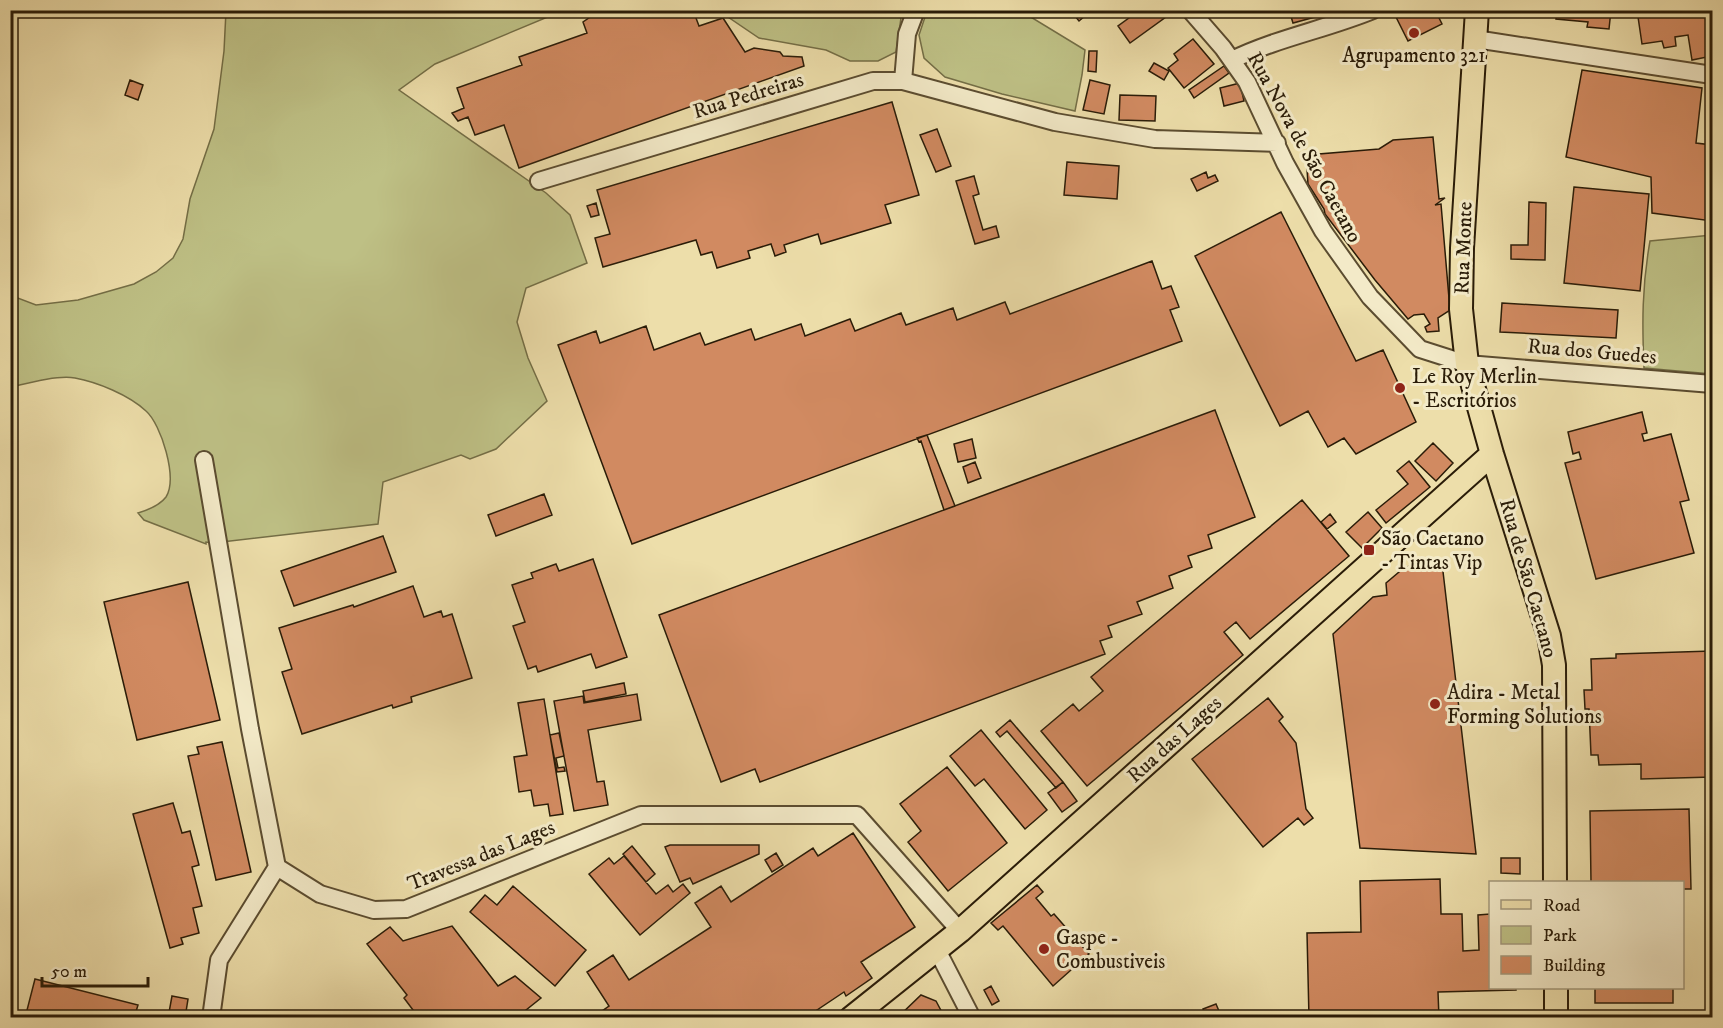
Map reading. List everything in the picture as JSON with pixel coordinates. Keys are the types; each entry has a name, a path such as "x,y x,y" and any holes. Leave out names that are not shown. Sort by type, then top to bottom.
{"main road":[{"name":"Rua Monte","path":"1477,10 1460,275 1461,309 1467,364 1492,454"},
{"name":"Rua de São Caetano","path":"1492,454 1549,636 1554,665 1555,881"},
{"name":"Rua das Lages","path":"851,1017 960,931 1492,454"},
{"path":"1556,989 1556,1017"}],"street":[{"path":"903,81 907,34 916,10"},
{"name":"Rua Nova de São Caetano","path":"1190,10 1232,60 1247,82 1285,163 1323,231 1370,297 1420,349 1467,364"},
{"path":"1232,60 1256,49 1338,24 1373,10"},
{"path":"1475,39 1713,75"},
{"name":"Rua Pedreiras","path":"539,180 873,81 903,81 1055,122 1155,140 1277,143"},
{"name":"Rua dos Guedes","path":"1467,364 1713,384"},
{"path":"204,460 250,729 277,867 219,960 211,1017"},
{"name":"Travessa das Lages","path":"277,867 320,894 374,910 406,909 641,815 857,816 960,931"},
{"path":"937,950 972,1017"}],"green space":[{"path":"226,11 562,11 435,64 399,90 546,193 570,215 587,263 526,288 517,322 528,358 547,401 496,449 470,459 461,455 383,482 378,524 206,542 206,544 144,520 138,513 154,507 166,497 170,477 166,452 157,427 152,418 139,405 112,390 68,377 51,378 11,387 10,295 36,305 78,300 134,284 156,272 173,258 183,239 190,199 214,129 224,51"},
{"path":"725,11 902,11 896,52 878,61 850,61 826,50 759,38 728,17"},
{"path":"927,11 1021,11 1085,50 1075,111 1002,94 945,77 924,58 919,35"},
{"path":"1712,235 1712,374 1644,368 1643,305 1650,241"}],"building":[{"path":"581,10 693,10 699,26 723,18 745,52 754,48 780,52 783,56 802,57 804,66 519,168 504,125 475,135 468,117 458,121 452,113 464,108 457,88 522,65 519,57 587,33 583,22 593,15 583,14"},
{"path":"1070,10 1092,10 1079,21"},
{"path":"1140,10 1167,10 1170,14 1130,43 1118,26"},
{"path":"1289,10 1329,10 1330,13 1293,23"},
{"name":"Agrupamento 321","path":"1405,10 1435,10 1442,24 1408,41 1395,15"},
{"path":"1557,10 1611,10 1609,29 1587,27 1588,22 1556,19"},
{"path":"1637,10 1712,10 1712,56 1692,60 1688,35 1675,37 1676,46 1664,48 1662,41 1642,44"},
{"path":"1193,39 1214,64 1184,88 1168,68 1178,60 1174,54"},
{"path":"1089,51 1097,51 1096,72 1088,71"},
{"path":"1154,63 1169,71 1164,80 1149,71"},
{"path":"1224,66 1229,73 1194,98 1189,90"},
{"path":"1582,70 1702,88 1696,143 1712,145 1712,221 1652,213 1651,177 1566,157"},
{"path":"130,80 143,85 138,100 125,95"},
{"path":"1090,80 1110,85 1104,114 1083,110"},
{"path":"1240,83 1244,101 1224,106 1220,88"},
{"path":"1120,95 1156,96 1155,121 1119,120"},
{"path":"892,102 919,195 885,205 891,223 821,244 818,234 784,245 786,252 775,256 771,244 748,251 750,258 717,268 712,252 701,255 696,240 603,267 595,238 610,234 597,190"},
{"path":"937,129 951,166 936,172 920,135"},
{"path":"1433,137 1439,199 1445,198 1435,205 1441,204 1450,310 1438,318 1439,331 1427,332 1425,327 1430,324 1424,314 1414,315 1408,319 1325,214 1308,184 1307,169 1316,168 1321,175 1319,154 1379,149 1393,140"},
{"path":"1067,162 1119,166 1117,199 1064,195"},
{"path":"1206,172 1208,178 1215,175 1218,181 1197,191 1191,179"},
{"path":"974,176 979,194 973,196 983,230 996,226 999,237 975,244 956,181"},
{"path":"1574,187 1649,194 1640,291 1564,283"},
{"path":"1529,202 1546,203 1545,260 1511,259 1511,245 1528,245"},
{"path":"596,203 599,215 591,217 587,206"},
{"path":"1281,212 1356,361 1383,350 1416,422 1356,454 1344,438 1328,447 1308,411 1280,426 1195,256"},
{"path":"1152,261 1162,289 1171,286 1179,307 1170,310 1182,341 632,544 558,345 596,331 600,343 646,326 654,350 700,333 705,345 751,329 755,340 801,324 805,336 850,319 855,331 901,313 906,325 953,308 957,320 1005,302 1010,314"},
{"path":"1502,303 1618,310 1616,338 1500,332"},
{"path":"1215,410 1255,517 1208,535 1212,548 1188,556 1192,567 1169,576 1173,588 1137,602 1142,614 1108,626 1112,637 1100,641 1105,654 760,782 755,769 721,782 659,615"},
{"path":"1642,412 1647,433 1642,434 1644,441 1671,434 1689,500 1680,502 1694,553 1596,579 1565,463 1581,459 1579,452 1573,454 1568,432"},
{"path":"927,435 955,506 944,510 921,441 919,442 917,438"},
{"path":"972,439 976,458 958,462 954,444"},
{"path":"1433,443 1453,463 1436,481 1415,461"},
{"path":"1409,461 1430,487 1386,523 1376,510 1408,484 1397,471"},
{"path":"975,462 981,478 968,483 963,467"},
{"path":"544,494 552,515 496,536 488,515"},
{"path":"1302,500 1349,556 1250,639 1236,622 1224,632 1243,655 1087,786 1041,731 1073,704 1079,711 1103,691 1091,677"},
{"path":"1368,512 1382,528 1362,548 1346,532"},
{"path":"1330,514 1336,522 1327,529 1321,522"},
{"path":"383,536 396,572 294,606 281,571"},
{"path":"593,559 627,657 596,668 591,654 538,672 536,666 528,669 513,626 525,622 512,585 533,578 531,573 556,564 559,571"},
{"path":"1442,563 1476,854 1360,848 1333,634 1373,597 1387,595 1386,583 1405,567"},
{"path":"188,582 220,720 137,740 104,602"},
{"path":"413,586 424,617 441,611 443,617 452,614 472,678 411,697 412,702 393,708 392,705 302,734 282,672 292,669 279,628 353,605 354,607"},
{"path":"1712,651 1712,777 1641,779 1641,764 1599,765 1598,755 1591,755 1589,709 1585,709 1584,690 1592,690 1591,659 1616,658 1616,654"},
{"path":"624,683 626,694 585,702 583,691"},
{"path":"637,694 641,720 588,730 597,782 604,781 608,805 574,811 554,701 583,696 584,703"},
{"path":"1268,698 1283,717 1279,721 1296,743 1306,809 1313,818 1304,825 1298,818 1263,847 1192,759"},
{"path":"544,699 563,814 550,816 548,804 534,806 531,790 519,792 514,757 527,755 518,703"},
{"path":"1010,720 1063,782 1056,788 1007,731 1000,737 996,732"},
{"path":"981,730 1047,810 1025,829 984,779 975,786 950,756"},
{"path":"559,733 564,756 556,758 558,768 564,767 565,771 557,772 550,735"},
{"path":"222,742 251,872 216,880 188,756 199,754 197,747"},
{"path":"947,767 1007,843 948,891 908,842 921,831 900,804"},
{"path":"1063,782 1077,801 1062,812 1048,793"},
{"path":"173,803 182,833 190,831 199,865 192,867 202,906 193,908 199,933 181,938 183,944 170,948 133,814"},
{"path":"1689,809 1691,889 1684,889 1684,881 1591,881 1590,811"},
{"path":"853,833 915,927 861,962 872,978 846,996 844,992 805,1018 592,1018 609,1006 587,972 613,955 629,980 711,927 695,903 721,886 731,902 813,848 818,856"},
{"path":"670,845 759,845 759,854 693,884 690,878 680,882 665,847"},
{"path":"632,846 655,874 646,882 623,854"},
{"path":"776,853 783,865 772,872 765,860"},
{"path":"624,856 656,894 668,885 673,892 683,884 690,893 640,935 589,874 609,858 614,864"},
{"path":"1501,858 1520,858 1520,874 1501,873"},
{"path":"1440,879 1441,914 1462,914 1463,951 1479,950 1478,915 1489,914 1489,989 1516,990 1438,992 1439,1018 1309,1018 1307,933 1361,932 1360,881"},
{"path":"1037,885 1043,892 1036,898 1051,916 1054,914 1089,954 1053,986 1003,926 998,930 991,923"},
{"path":"513,886 586,950 555,986 470,912 485,895 497,905"},
{"path":"452,926 498,986 515,976 541,998 516,1018 419,1018 404,998 407,995 367,944 390,927 403,941"},
{"path":"35,979 138,1005 134,1018 25,1018"},
{"path":"991,986 999,1001 992,1005 984,990"},
{"path":"1595,989 1673,989 1673,1003 1595,1003"},
{"path":"921,995 936,1001 945,1018 897,1018"},
{"path":"172,996 188,999 185,1018 168,1018"},
{"path":"1216,1004 1222,1018 1206,1018 1203,1009"}],"place":[{"name":"Agrupamento 321","path":"1414,33"},
{"name":"Le Roy Merlin - Escritórios","path":"1400,388"},
{"name":"São Caetano - Tintas Vip","path":"1369,550"},
{"name":"Adira - Metal Forming Solutions","path":"1435,704"},
{"name":"Gaspe - Combustiveis","path":"1044,949"}]}
